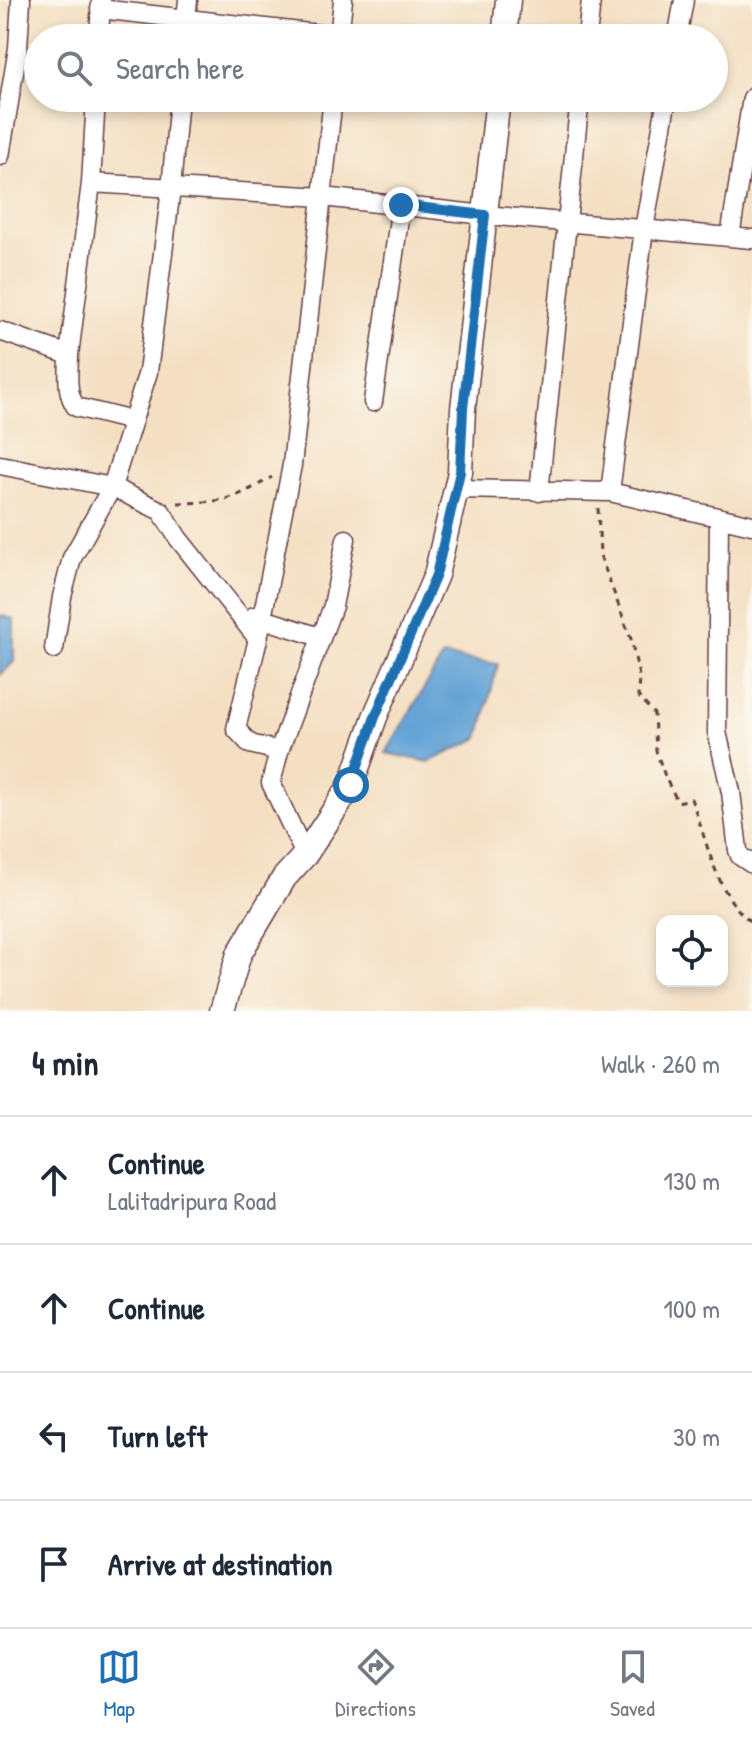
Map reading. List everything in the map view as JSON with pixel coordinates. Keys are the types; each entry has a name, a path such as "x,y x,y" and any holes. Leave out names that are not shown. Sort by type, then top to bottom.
{"street":[{"path":"0,156 9,46 21,0"},
{"path":"343,0 344,24"},
{"path":"505,24 508,0"},
{"path":"588,24 591,0"},
{"path":"680,24 684,0"},
{"path":"99,24 100,4 228,24"},
{"path":"730,237 752,98"},
{"path":"95,112 91,183 69,355 69,389 76,407 132,421"},
{"path":"54,649 72,558 112,487 148,372 178,112"},
{"path":"279,751 250,744 236,729 263,619 292,465 332,112"},
{"path":"222,1011 239,954 284,878 305,855 351,785 375,717 436,575 458,481 463,409 496,112"},
{"path":"539,492 578,112"},
{"path":"604,492 665,112"},
{"path":"91,183 323,197 752,239"},
{"path":"373,402 401,205"},
{"path":"0,331 69,355"},
{"path":"0,465 112,487 161,511 178,538 258,639"},
{"path":"458,481 539,492 604,492 752,525"},
{"path":"719,519 717,732 731,792 738,850 740,856 752,864"},
{"path":"305,855 271,783 279,751 333,606 346,539"},
{"path":"236,611 320,637"}],"path":[{"path":"150,505 236,498 292,465"},
{"path":"604,492 600,555 631,639 639,676 638,696 654,714 656,751 678,802 691,799 720,881 745,917 752,922"}],"water":[{"path":"0,615 14,619 14,662 0,675"},
{"path":"443,656 498,664 479,738 429,762 386,753"}],"route":[{"path":"351,785 375,717 436,575 460,472 463,409 485,215 401,205"}]}
